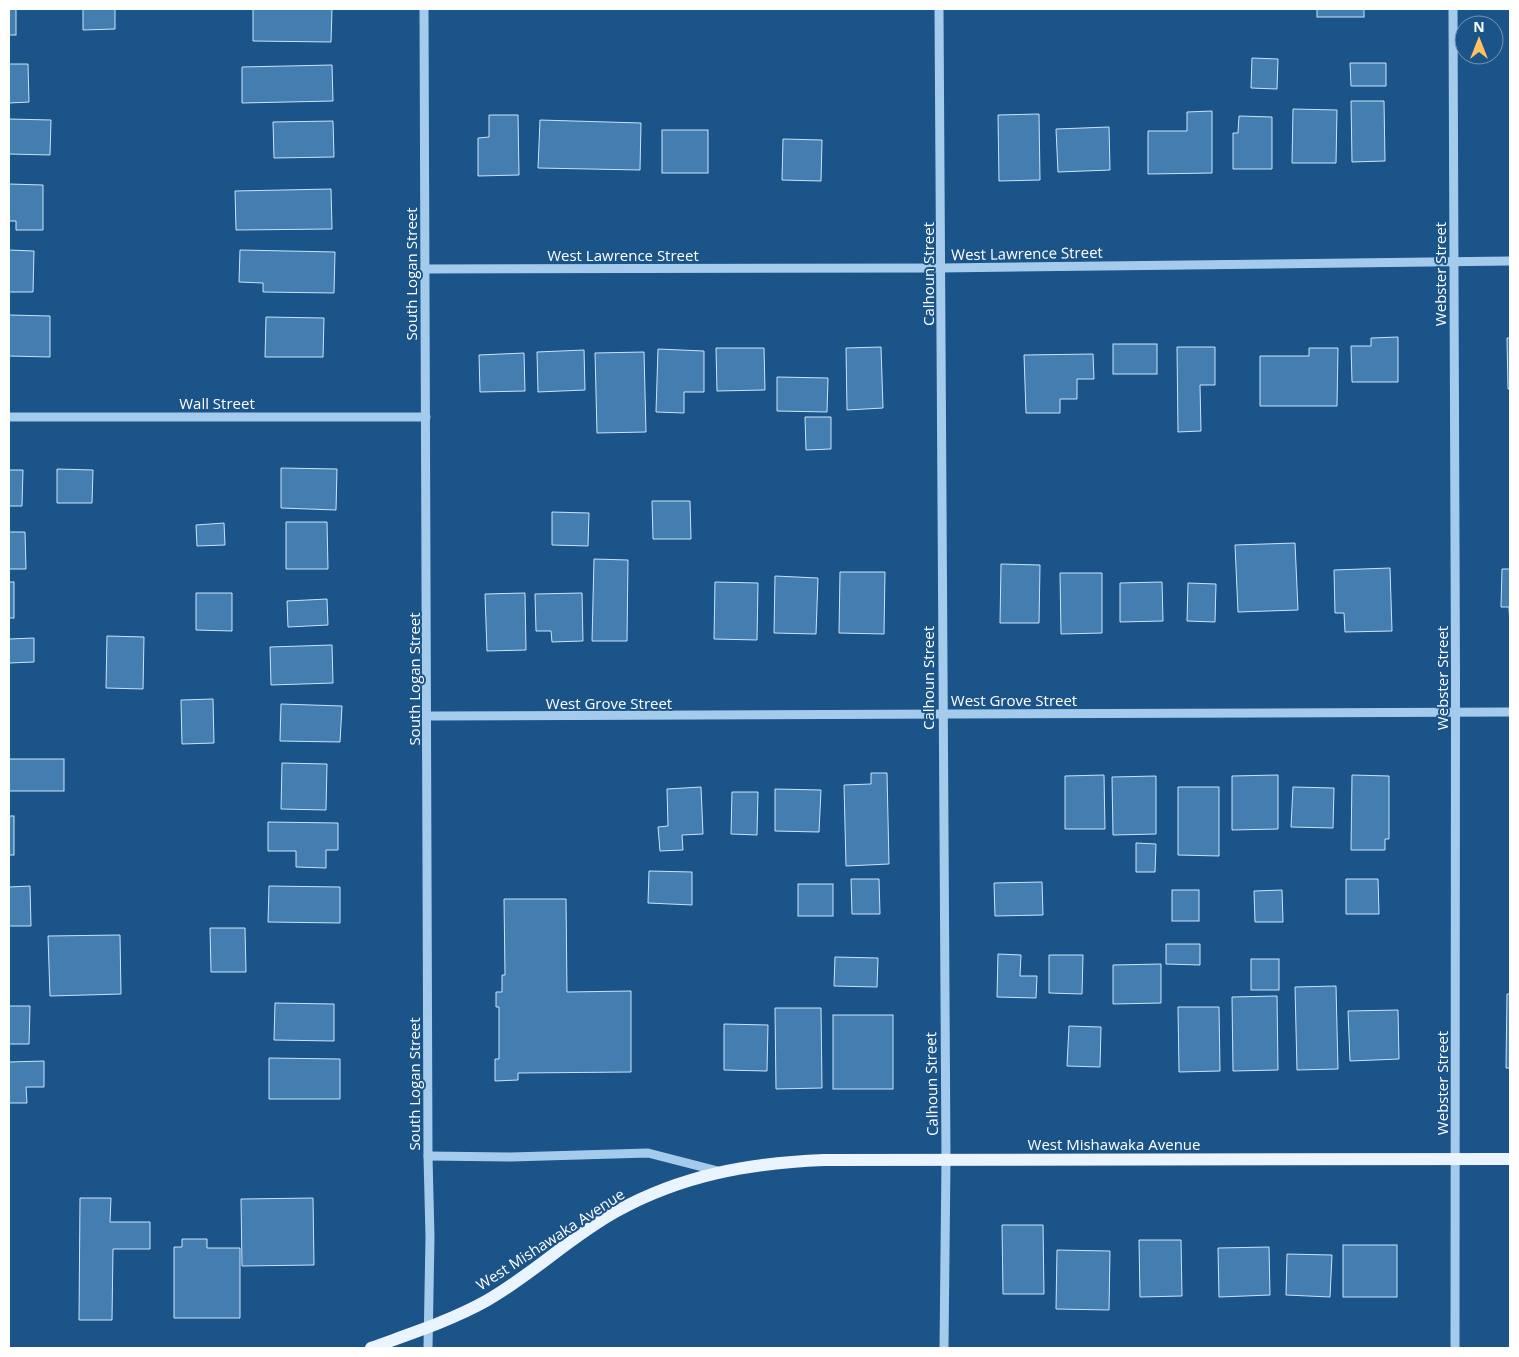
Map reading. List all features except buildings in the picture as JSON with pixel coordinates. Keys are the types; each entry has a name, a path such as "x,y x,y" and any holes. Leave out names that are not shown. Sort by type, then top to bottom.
{"main road":[{"name":"West Mishawaka Avenue","path":"371,1348 428,1327 486,1301 616,1211 669,1186 718,1171 774,1162 1510,1159"}],"street":[{"name":"South Logan Street","path":"424,9 428,716 428,1156 430,1237 428,1348"},
{"name":"Calhoun Street","path":"939,9 946,1160 944,1348"},
{"name":"Webster Street","path":"1454,9 1453,262 1456,486 1455,1348"},
{"name":"West Lawrence Street","path":"425,269 941,268 1510,262"},
{"name":"Wall Street","path":"9,417 426,417"},
{"name":"West Grove Street","path":"428,716 691,717 1510,712"},
{"name":"West Mishawaka Avenue","path":"428,1156 511,1157 648,1152 718,1171"}]}
